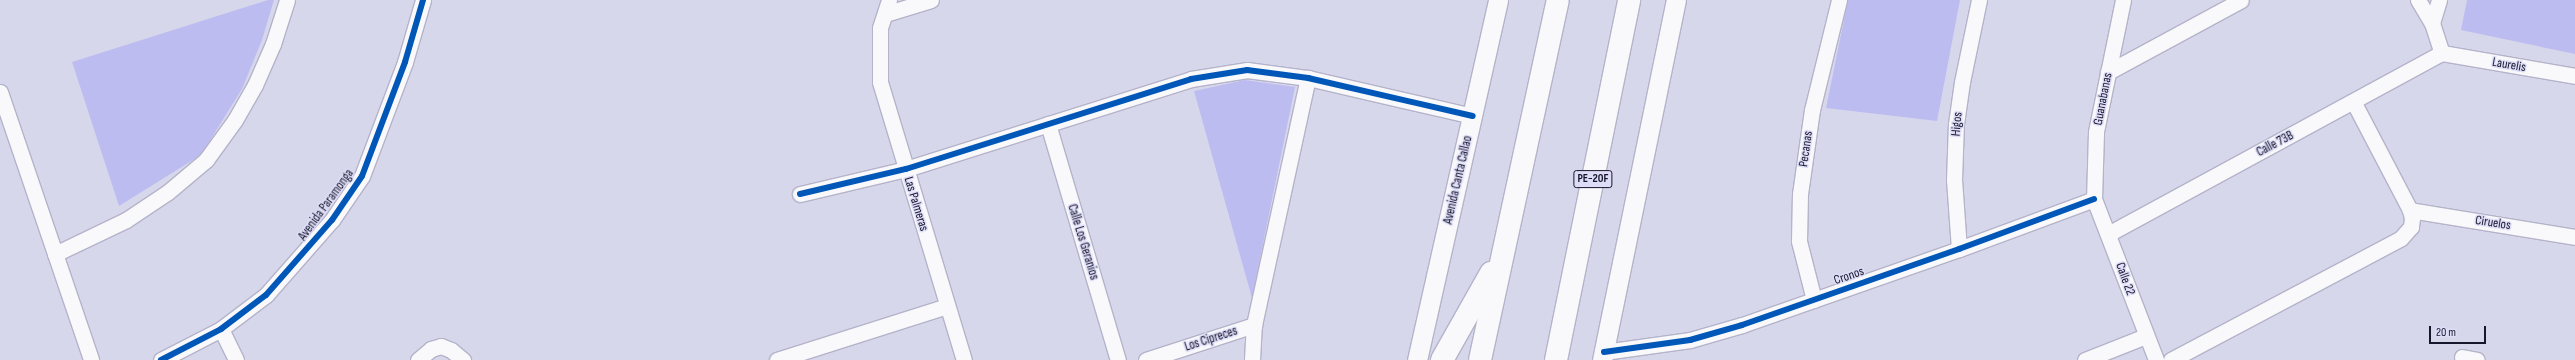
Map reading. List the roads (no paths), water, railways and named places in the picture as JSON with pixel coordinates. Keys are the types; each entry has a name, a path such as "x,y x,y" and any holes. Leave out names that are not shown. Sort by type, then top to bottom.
{"main road":[{"path":"1480,360 1558,0"},
{"name":"PE-20F","path":"1556,360 1628,0"},
{"path":"1442,360 1478,298 1507,241"}],"street":[{"path":"55,254 126,220 168,192 206,160 235,120 255,85 273,44 287,0"},
{"name":"Avenida Paramonga","path":"161,360 221,329 266,294 302,257 332,220 362,176 400,77 422,10 423,0"},
{"path":"887,7 931,0"},
{"name":"Avenida Canta Callao","path":"1417,360 1498,0"},
{"path":"1603,356 1676,0"},
{"name":"Pecanas","path":"1814,300 1799,241 1800,194 1812,110 1839,0"},
{"name":"Higos","path":"1959,249 1954,180 1956,124 1962,82 1979,0"},
{"name":"Guanabanas","path":"2094,198 2096,132 2123,0"},
{"path":"2108,72 2241,0"},
{"path":"2418,0 2432,23 2442,53"},
{"path":"2432,23 2439,0"},
{"name":"Las Palmeras","path":"887,7 880,28 880,82 964,360"},
{"name":"Laurelis","path":"2442,53 2575,76"},
{"name":"Calle 73B","path":"2108,234 2442,53"},
{"path":"800,194 906,169 1191,79 1247,70 1308,78 1473,116"},
{"path":"1252,360 1254,325 1308,78"},
{"path":"0,92 91,360"},
{"path":"2171,360 2401,238 2410,227 2412,218 2410,210 2354,102"},
{"name":"Calle Los Geranios","path":"1048,124 1118,360"},
{"name":"Cronos","path":"1603,356 1690,340 1814,300 1959,249 2094,198"},
{"name":"Calle 22","path":"2094,198 2156,360"},
{"name":"Ciruelos","path":"2410,210 2575,237"},
{"path":"777,360 947,306"},
{"name":"Los Cipreces","path":"1146,360 1254,325"},
{"path":"221,329 236,360"},
{"path":"2085,360 2146,336"},
{"path":"418,360 431,350 441,346 451,350 463,360"},
{"path":"2462,357 2477,360"}]}
